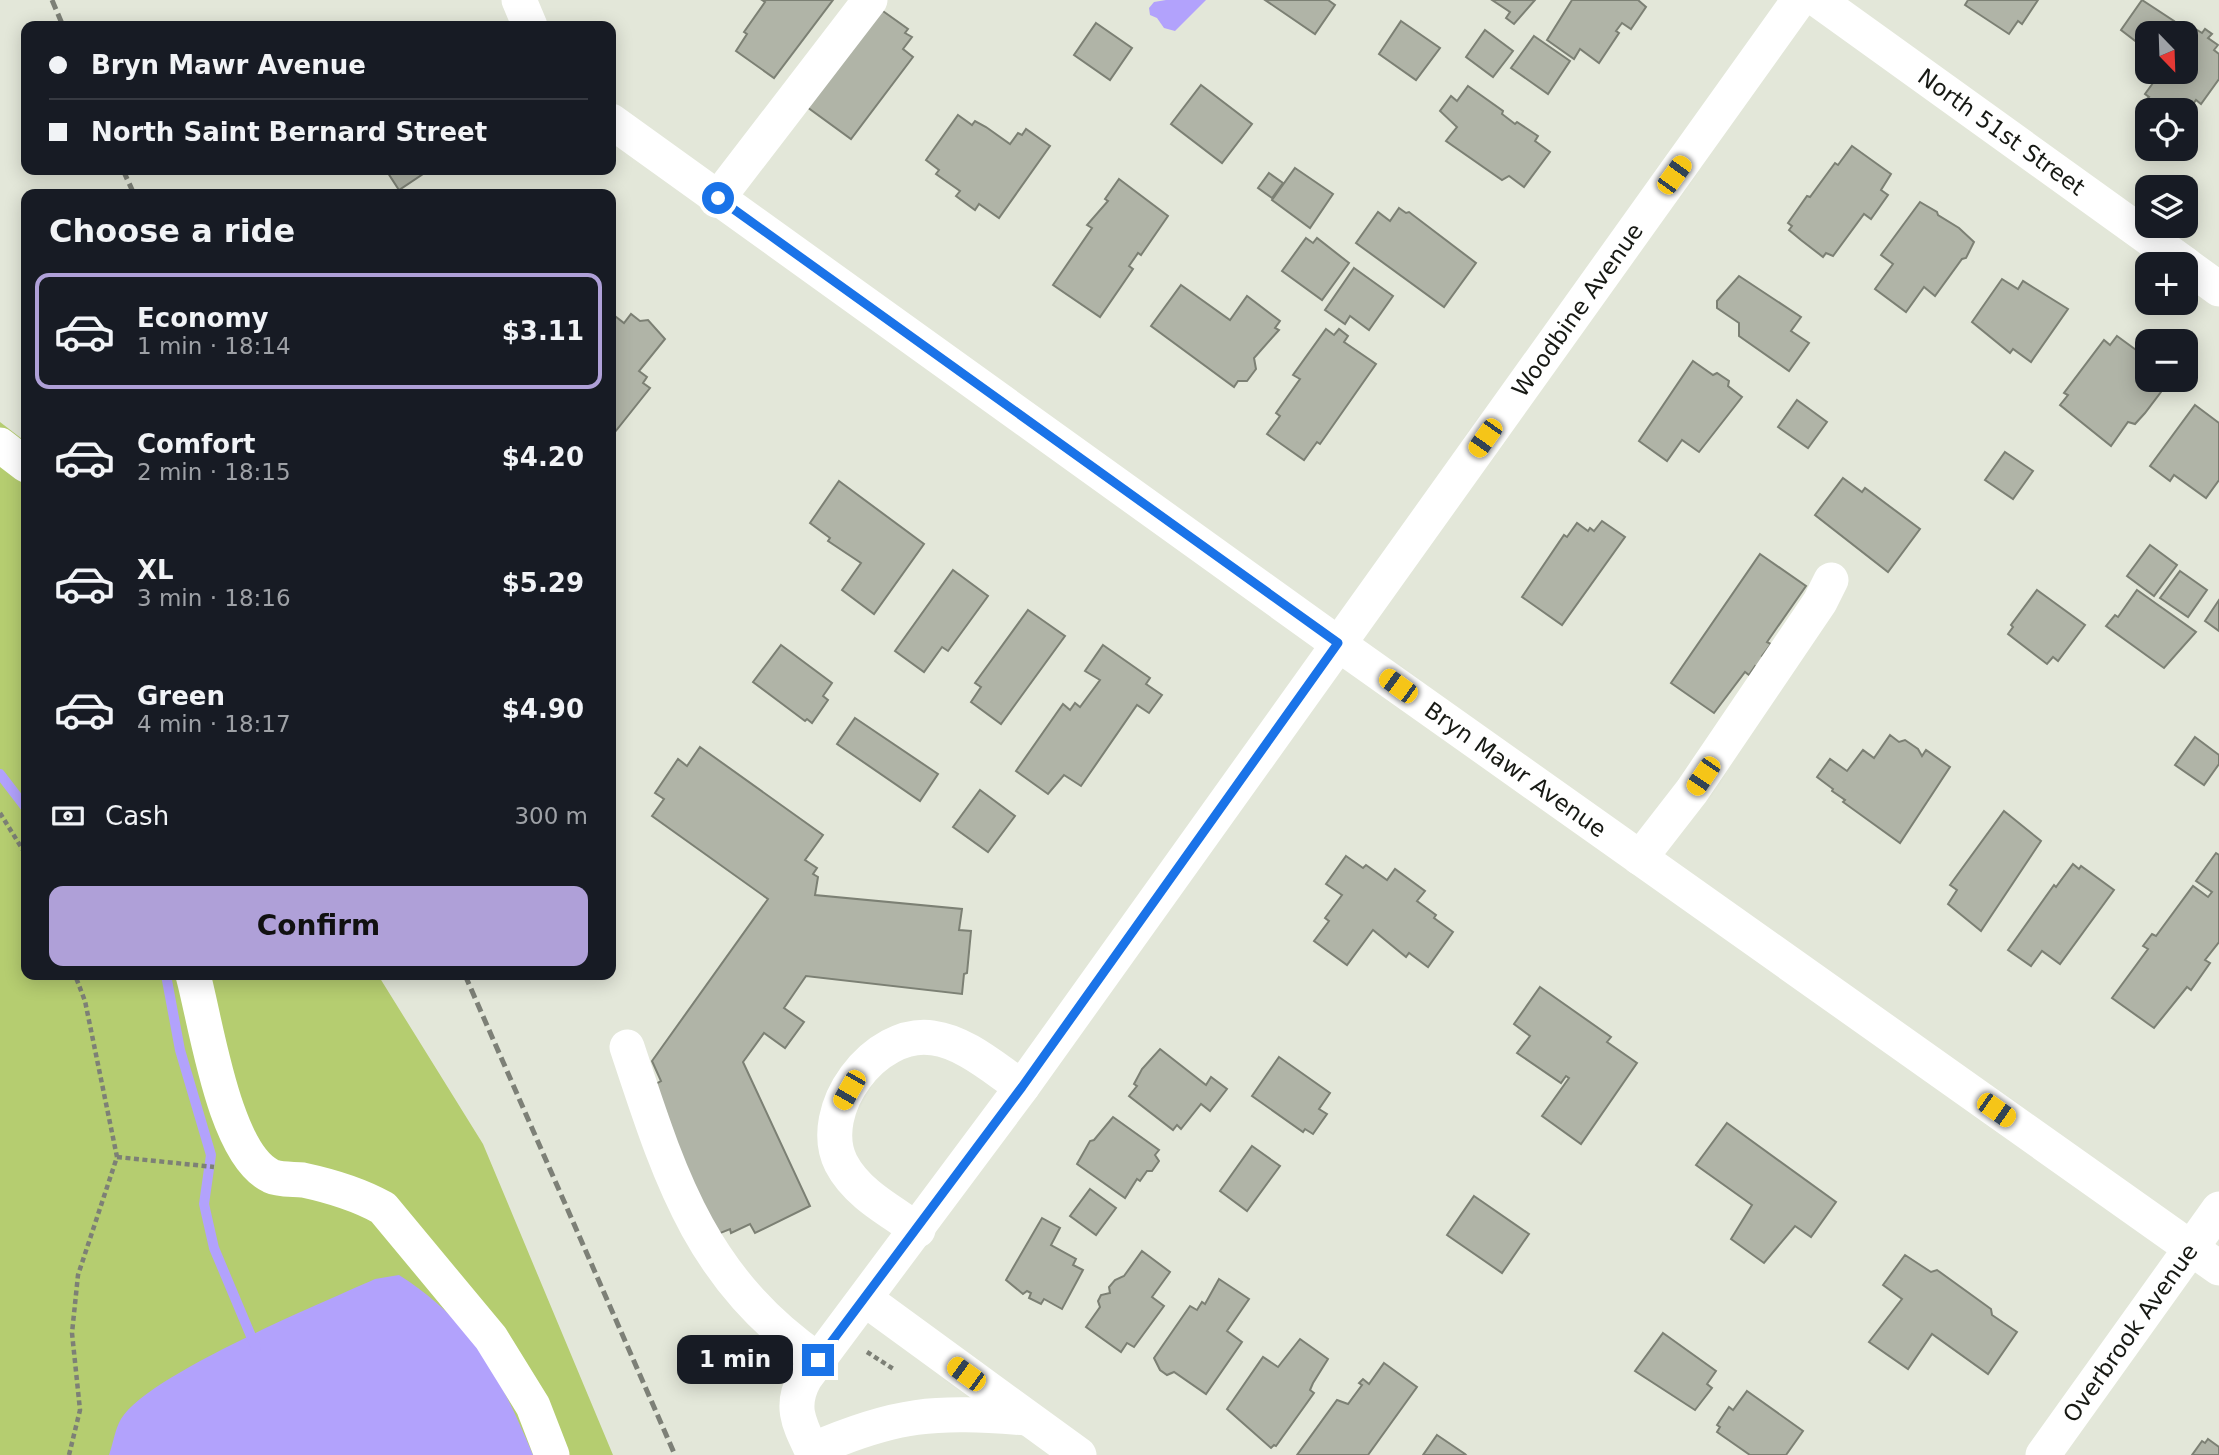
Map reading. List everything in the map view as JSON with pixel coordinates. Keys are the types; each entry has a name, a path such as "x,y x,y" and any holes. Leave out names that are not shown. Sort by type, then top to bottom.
{"street":[{"path":"519,0 528,21"},
{"path":"718,198 870,0"},
{"name":"Woodbine Avenue","path":"813,1452 799,1423 795,1404 797,1392 818,1360 918,1230 1022,1087 1799,0"},
{"name":"North 51st Street","path":"1818,0 2167,252"},
{"name":"Bryn Mawr Avenue","path":"616,125 1338,643 2219,1268"},
{"name":"North 51st Street","path":"2198,274 2219,289"},
{"path":"0,445 21,461"},
{"path":"1640,858 1692,791 1821,602 1831,580"},
{"path":"194,980 225,1108 239,1139 254,1160 271,1175 359,1195 383,1209 491,1338 533,1406 552,1455"},
{"path":"918,1230 863,1192 840,1162 835,1129 837,1112 864,1068 876,1054 894,1044 911,1038 933,1038 955,1044 1022,1087"},
{"path":"627,1047 660,1146 696,1231 748,1302 783,1336 818,1360"},
{"name":"Overbrook Avenue","path":"2043,1455 2219,1209"},
{"path":"865,1299 1079,1455"},
{"path":"813,1452 874,1424 914,1416 968,1413 1026,1418"}],"path":[{"path":"0,813 21,847"},
{"path":"69,1455 80,1410 72,1333 78,1275 117,1157 85,1001 77,980"},
{"path":"117,1157 184,1164"}],"green space":[{"path":"0,422 21,438 21,980 381,980 483,1144 613,1455 0,1455"}],"shaded area":[{"path":"1206,0 1175,31 1164,28 1157,18 1150,15 1149,8 1154,2"},
{"path":"399,1275 447,1312 481,1353 509,1401 533,1455 109,1455 121,1419 137,1401 164,1382 278,1322 375,1279"}],"building":[{"path":"762,0 833,0 774,78 736,51 747,34 744,32 765,2"},
{"path":"1265,0 1328,0 1335,5 1315,34"},
{"path":"1492,0 1535,0 1514,24 1506,18 1510,12"},
{"path":"1572,0 1638,0 1646,7 1631,29 1622,23 1616,31 1619,33 1599,63 1580,49 1574,59 1547,40"},
{"path":"1968,0 2038,0 2022,24 2018,21 2009,34 1965,5"},
{"path":"2142,0 2174,21 2135,21 2135,41 2121,30"},
{"path":"880,9 908,29 905,33 912,37 903,49 913,57 851,139 807,107"},
{"path":"1401,21 1440,48 1416,80 1379,54"},
{"path":"1096,23 1132,48 1110,80 1074,55"},
{"path":"2205,29 2212,34 2208,38 2218,45 2214,50 2219,54 2219,79 2201,104 2198,98 2148,98 2145,94 2152,84 2198,84 2198,30 2202,33"},
{"path":"1485,30 1513,51 1493,77 1466,57"},
{"path":"1534,36 1570,61 1548,94 1511,68"},
{"path":"1201,85 1252,124 1222,163 1171,124"},
{"path":"1468,86 1503,111 1502,114 1515,124 1517,122 1538,136 1535,141 1550,152 1524,187 1509,176 1502,180 1446,141 1457,127 1440,111 1451,96 1457,101"},
{"path":"958,115 972,125 975,121 986,127 1010,144 1018,133 1022,135 1026,129 1050,146 999,218 979,204 975,210 956,196 960,191 936,174 939,170 926,160"},
{"path":"1852,146 1891,174 1881,190 1888,195 1871,219 1864,214 1833,256 1826,253 1823,257 1789,230 1792,226 1788,223 1807,196 1810,197 1835,163 1838,165"},
{"path":"1295,168 1333,194 1310,228 1272,200"},
{"path":"1269,173 1283,183 1272,198 1258,188"},
{"path":"389,175 422,175 400,189"},
{"path":"1119,179 1168,216 1141,255 1138,253 1129,266 1133,269 1100,317 1053,285 1092,228 1087,225 1108,201 1105,199"},
{"path":"1920,202 1959,228 1974,242 1966,258 1962,259 1935,296 1924,287 1906,312 1875,289 1893,264 1881,255"},
{"path":"1399,208 1409,212 1476,263 1444,307 1356,243 1378,212 1390,221"},
{"path":"1306,238 1313,243 1317,238 1349,263 1322,300 1282,271"},
{"path":"1354,268 1393,296 1369,330 1350,316 1345,324 1325,310"},
{"path":"1739,276 1801,317 1791,331 1809,343 1789,371 1739,336 1739,323 1717,308 1717,301"},
{"path":"2002,279 2018,289 2023,281 2068,309 2031,362 2013,349 2010,353 1972,322"},
{"path":"1181,285 1230,320 1247,296 1280,321 1275,328 1279,330 1254,358 1256,369 1247,381 1238,381 1234,387 1151,326"},
{"path":"631,314 640,321 648,320 665,339 639,371 647,377 643,383 650,388 616,431 616,317 624,323"},
{"path":"1326,329 1334,335 1339,329 1348,336 1344,342 1376,364 1320,444 1317,442 1304,460 1267,434 1280,416 1276,413 1300,379 1293,375"},
{"path":"2117,336 2135,349 2135,392 2161,392 2135,424 2128,422 2111,446 2060,405 2068,395 2064,393 2104,340 2110,345"},
{"path":"1693,361 1713,375 1717,373 1729,381 1728,386 1742,397 1699,452 1682,440 1667,461 1639,441"},
{"path":"1797,400 1827,422 1808,448 1778,427"},
{"path":"2195,405 2219,423 2219,480 2206,498 2174,475 2170,481 2150,466"},
{"path":"2005,452 2033,471 2013,499 1985,480"},
{"path":"1843,478 1862,492 1865,488 1920,529 1888,572 1815,515"},
{"path":"839,481 924,544 874,614 842,590 861,563 828,541 830,538 810,523"},
{"path":"1602,521 1625,537 1562,625 1522,597 1564,535 1567,537 1577,523 1588,531 1590,528 1594,531"},
{"path":"2150,545 2177,565 2154,596 2127,576"},
{"path":"1760,554 1806,586 1767,642 1771,644 1762,656 1765,658 1758,669 1755,666 1749,675 1745,672 1714,713 1671,683"},
{"path":"953,570 988,596 948,651 942,647 924,672 895,651"},
{"path":"2180,571 2207,590 2188,617 2160,598"},
{"path":"2037,590 2085,625 2058,661 2053,657 2047,664 2008,634 2013,627 2011,625"},
{"path":"2137,590 2196,632 2164,668 2106,626 2115,615 2118,617"},
{"path":"2219,600 2219,631 2205,621"},
{"path":"1028,610 1065,636 1001,724 971,702 981,687 975,683"},
{"path":"781,645 832,683 823,696 828,700 812,723 807,719 805,721 753,682"},
{"path":"1103,645 1150,678 1146,684 1162,695 1149,713 1137,705 1081,786 1064,775 1048,794 1016,771 1063,704 1070,710 1075,703 1080,707 1100,680 1085,671"},
{"path":"855,718 938,774 920,801 837,744"},
{"path":"1890,735 1899,742 1905,740 1918,749 1922,756 1926,750 1950,767 1900,843 1843,802 1845,800 1817,777 1830,759 1847,771 1863,750 1874,758"},
{"path":"2195,737 2219,755 2219,764 2204,785 2175,765"},
{"path":"700,747 823,835 805,860 817,868 813,874 818,877 815,895 962,909 959,930 971,931 962,994 806,976 784,1008 804,1022 785,1048 764,1033 743,1062 810,1206 755,1233 750,1224 731,1233 730,1229 713,1236 652,1086 661,1081 652,1061 768,899 652,816 664,799 655,793 678,759 687,766"},
{"path":"980,790 1015,816 988,852 953,827"},
{"path":"2004,811 2041,841 1981,931 1948,904 1957,890 1950,885"},
{"path":"2216,853 2219,855 2219,942 2205,960 2210,963 2191,990 2187,987 2154,1028 2112,998 2148,949 2143,946 2152,934 2156,936 2193,886 2208,897 2212,892 2196,881"},
{"path":"1346,856 1363,868 1366,865 1387,880 1395,869 1425,891 1417,901 1453,932 1428,967 1409,953 1406,957 1373,930 1347,965 1314,941 1329,921 1325,918 1342,895 1326,884"},
{"path":"2073,864 2079,869 2081,866 2114,890 2060,964 2042,951 2031,966 2008,950 2054,885 2056,887"},
{"path":"1540,987 1611,1037 1607,1042 1637,1063 1581,1144 1542,1116 1569,1078 1566,1076 1561,1083 1517,1053 1530,1036 1514,1024"},
{"path":"1160,1049 1206,1085 1211,1077 1227,1089 1210,1111 1201,1104 1181,1129 1177,1125 1173,1130 1129,1096 1137,1086 1134,1084 1142,1069"},
{"path":"1279,1057 1330,1093 1319,1109 1327,1114 1313,1134 1305,1129 1303,1132 1252,1096"},
{"path":"1113,1117 1159,1150 1155,1155 1159,1161 1152,1171 1147,1171 1140,1181 1137,1179 1125,1198 1077,1164 1090,1141 1094,1140"},
{"path":"1727,1123 1836,1202 1811,1237 1795,1226 1764,1263 1731,1239 1752,1205 1696,1165"},
{"path":"1252,1146 1280,1166 1247,1211 1220,1191"},
{"path":"1090,1189 1116,1208 1096,1235 1070,1216"},
{"path":"1474,1196 1529,1234 1502,1273 1447,1235"},
{"path":"1042,1218 1060,1228 1051,1245 1076,1259 1073,1265 1083,1270 1062,1309 1044,1299 1041,1304 1029,1298 1031,1293 1027,1291 1023,1294 1006,1280"},
{"path":"1142,1251 1170,1272 1152,1297 1164,1306 1134,1347 1127,1343 1121,1352 1086,1327 1100,1307 1098,1301 1101,1295 1110,1293 1109,1287 1124,1276"},
{"path":"1905,1255 1931,1272 1937,1270 1991,1309 1992,1315 2017,1332 1988,1374 1932,1334 1908,1369 1869,1342 1902,1299 1883,1285"},
{"path":"1219,1279 1249,1299 1227,1331 1242,1342 1206,1394 1174,1372 1167,1375 1160,1370 1154,1358 1190,1306 1197,1310 1202,1302 1205,1304"},
{"path":"1663,1333 1716,1371 1707,1384 1712,1388 1695,1410 1635,1371"},
{"path":"1300,1339 1328,1359 1310,1390 1314,1393 1276,1446 1271,1448 1227,1409 1263,1357 1278,1367"},
{"path":"1384,1363 1417,1387 1368,1455 1297,1455 1337,1400 1348,1404 1362,1385 1359,1383 1363,1379 1369,1384"},
{"path":"1747,1391 1803,1431 1786,1455 1750,1455 1717,1432 1720,1427 1717,1425 1729,1407 1733,1410"},
{"path":"1437,1435 1465,1454 1466,1455 1423,1455"},
{"path":"2208,1439 2219,1447 2219,1455 2192,1455 2202,1441 2205,1443"}],"waterway":[{"path":"0,774 21,801"},
{"path":"167,980 180,1050 211,1155 204,1204 214,1248 256,1348"}],"railway":[{"path":"52,0 61,21"},
{"path":"125,175 132,189"},
{"path":"467,980 675,1455"}],"route":[{"path":"718,198 1338,643 1022,1087 918,1230 818,1360"}]}
